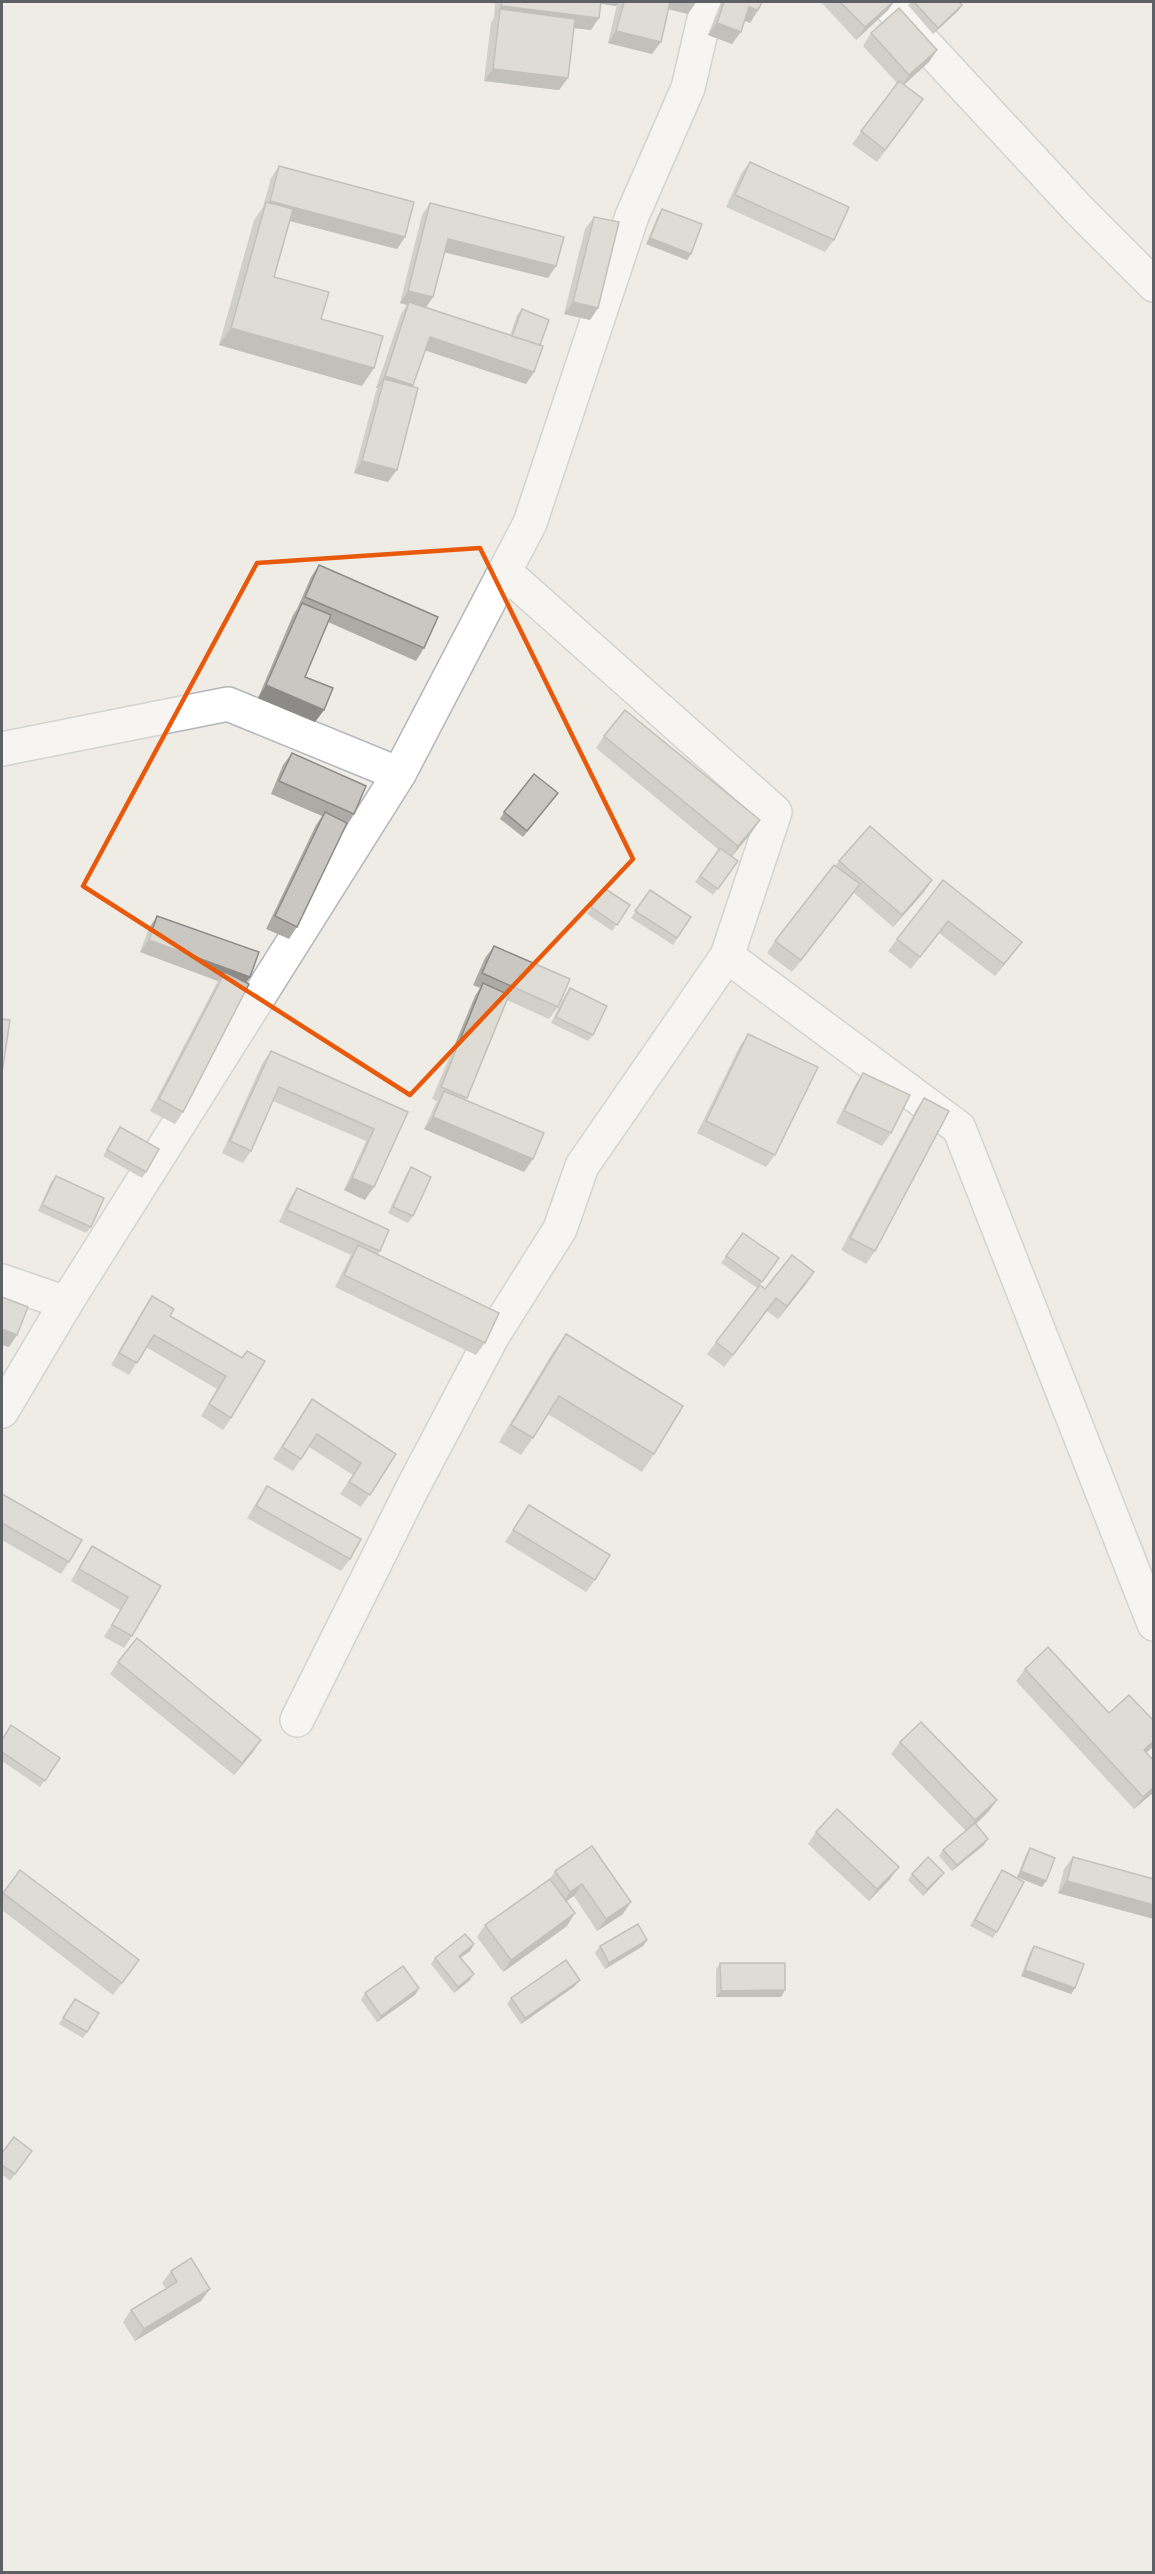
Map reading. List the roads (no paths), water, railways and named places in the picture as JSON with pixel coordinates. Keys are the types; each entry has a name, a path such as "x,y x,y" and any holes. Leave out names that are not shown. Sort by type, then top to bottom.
{"street":[{"path":"2,1411 66,1303 399,774 530,523 632,216 688,88 708,2"},
{"path":"886,2 1080,211 1154,285"},
{"path":"297,1719 412,1486 487,1347 560,1229 582,1166 727,956 775,812 505,572"},
{"path":"2,749 228,704 399,774"},
{"path":"727,956 959,1128 1154,1624"},
{"path":"2,1281 66,1303"}]}
